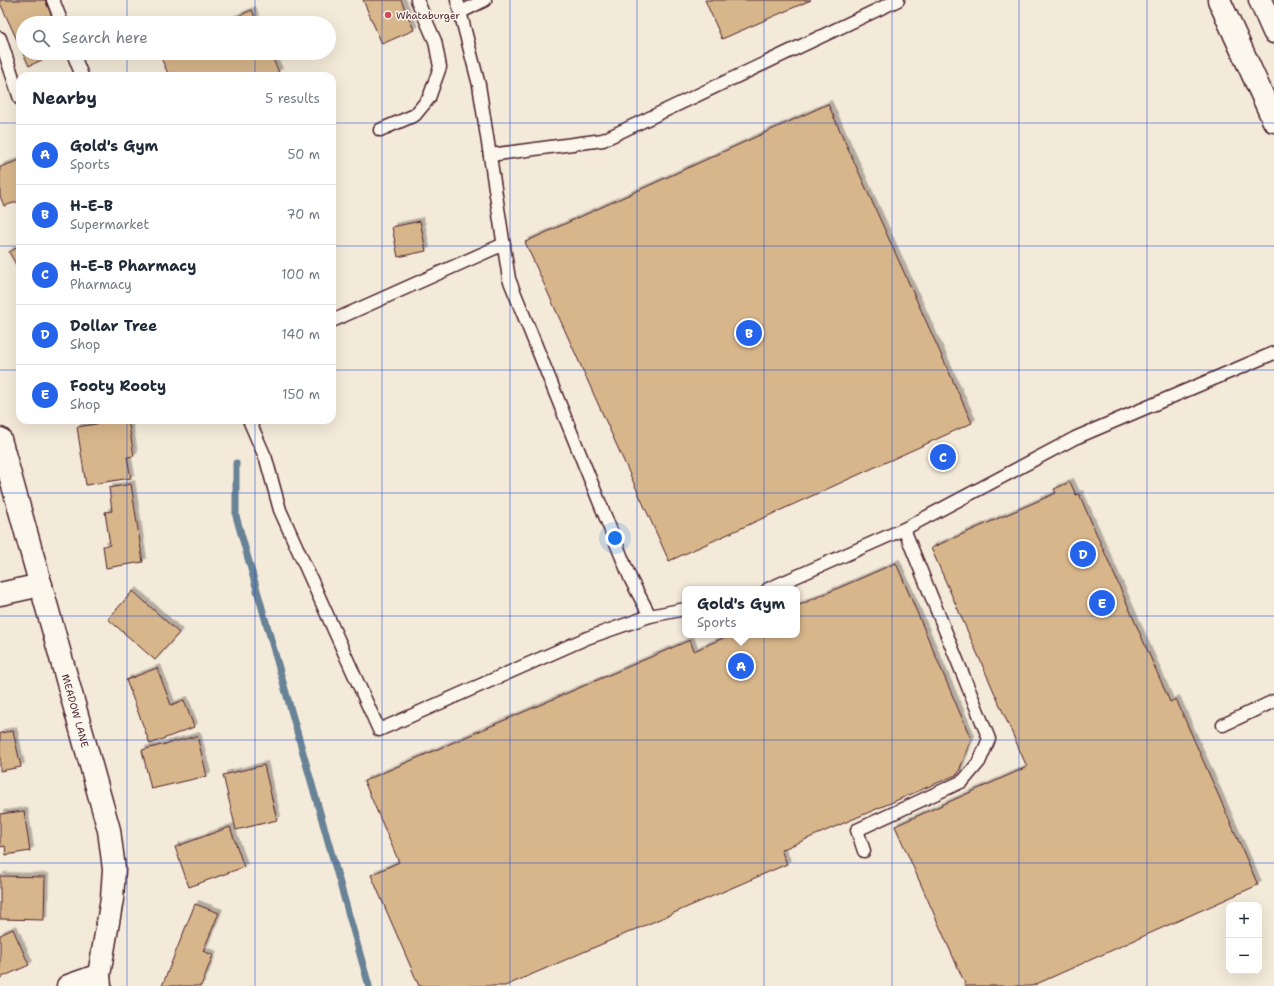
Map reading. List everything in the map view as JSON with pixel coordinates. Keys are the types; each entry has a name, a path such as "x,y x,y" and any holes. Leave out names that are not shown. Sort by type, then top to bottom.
{"street":[{"path":"1219,0 1274,121"},
{"path":"1260,0 1274,32"},
{"name":"MEADOW LANE","path":"0,439 109,830 114,868 112,899 99,980"},
{"path":"0,594 41,585"},
{"path":"68,986 99,980"}],"lane":[{"path":"53,0 59,16"},
{"path":"380,130 415,115 429,98 440,67 435,41 416,0"},
{"path":"457,0 479,85 509,279 631,580 650,616"},
{"path":"461,12 485,0"},
{"path":"490,155 603,140 898,0"},
{"path":"0,38 16,87"},
{"path":"76,60 80,72"},
{"path":"336,319 504,244"},
{"path":"775,586 904,529 1075,438 1274,353"},
{"path":"251,424 266,459 280,510 379,730 587,638 650,616 682,610"},
{"path":"864,851 857,830 963,781 980,762 989,739 904,529"},
{"path":"1223,725 1274,701"}],"building":[{"path":"0,0 45,0 52,16 16,16 16,38"},
{"name":"Whataburger","path":"363,0 401,0 414,30 382,44"},
{"path":"705,0 811,0 722,39"},
{"path":"252,10 254,16 239,16"},
{"path":"26,60 41,60 29,66"},
{"path":"162,60 273,60 279,72 167,72"},
{"path":"828,104 972,423 669,561 525,242"},
{"path":"16,161 16,202 4,206 0,196 0,167"},
{"path":"420,221 426,251 398,257 392,227"},
{"path":"16,248 16,265 9,252"},
{"path":"95,424 129,424 134,456 127,457 131,478 86,485 77,427"},
{"path":"1070,482 1076,495 1079,494 1170,702 1176,699 1258,885 1032,986 966,986 895,826 1027,767 931,548 1056,493 1054,489"},
{"path":"131,484 143,562 106,568 103,546 110,545 105,512 112,511 109,488"},
{"path":"896,563 971,739 958,774 781,850 787,864 505,986 419,986 371,875 399,862 364,781 690,640 694,651 723,638 800,638 800,605"},
{"path":"133,591 179,633 155,660 108,619"},
{"path":"157,668 171,705 184,700 194,727 150,744 126,680"},
{"path":"13,731 21,767 0,771 0,733"},
{"path":"197,736 207,776 151,789 142,750"},
{"path":"264,765 277,820 236,830 223,775"},
{"path":"24,811 30,851 6,855 5,846 0,847 0,814"},
{"path":"230,827 244,867 189,887 175,847"},
{"path":"0,876 45,877 44,920 0,919"},
{"path":"195,904 219,913 203,951 213,955 201,986 162,986"},
{"path":"13,929 29,965 0,978 0,935"}],"waterway":[{"path":"236,463 236,516 369,986"}],"place":[{"name":"Whataburger","path":"388,15"},
{"name":"H-E-B","path":"749,333"},
{"name":"H-E-B Pharmacy","path":"943,457"},
{"name":"Dollar Tree","path":"1083,554"},
{"name":"Footy Rooty","path":"1102,603"},
{"name":"Gold's Gym","path":"741,666"}]}
